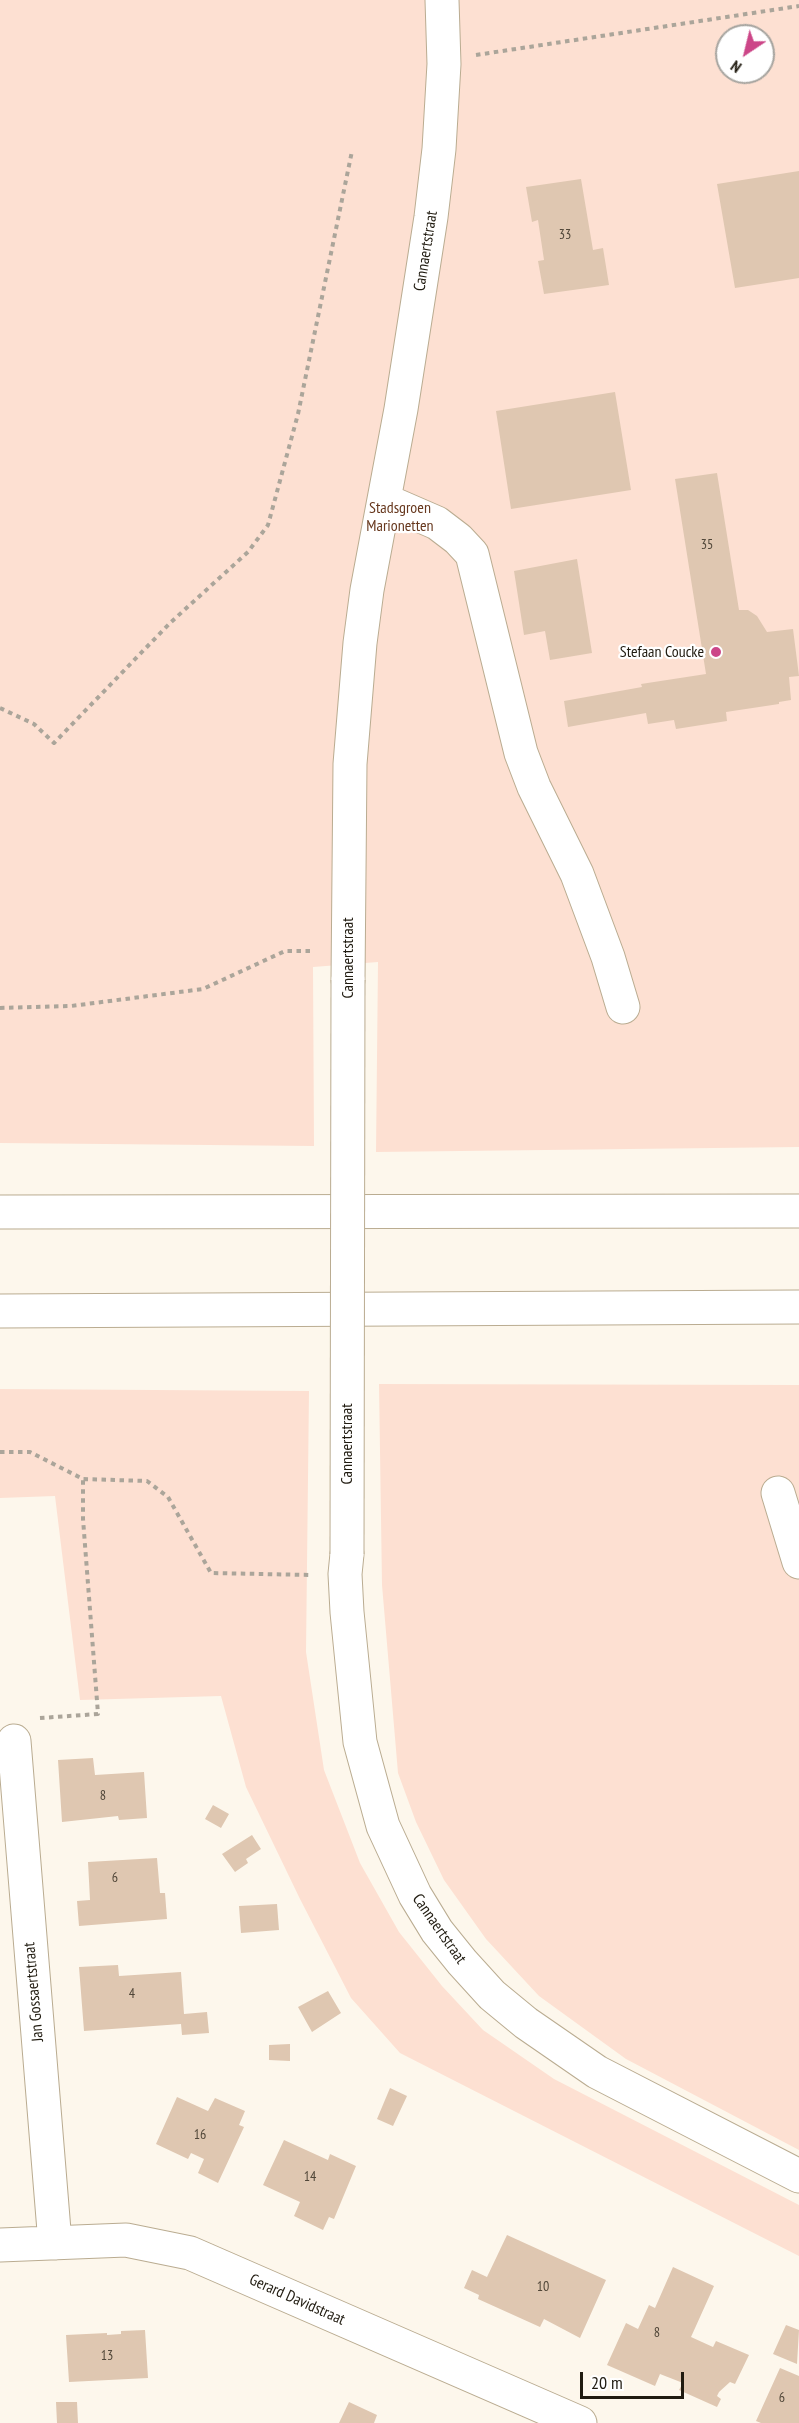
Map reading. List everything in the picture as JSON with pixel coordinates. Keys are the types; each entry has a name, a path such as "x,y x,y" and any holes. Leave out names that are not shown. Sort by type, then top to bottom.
{"main road":[{"name":"Cannaertstraat","path":"442,0 444,64 440,149 401,409 360,643 350,764 347,1554 345,1574 360,1742 383,1826 415,1895 437,1931 492,1995 526,2023 597,2072 799,2176"},
{"path":"384,500 437,523 458,539 472,554 521,753 534,787 577,874 608,957 623,1007"},
{"path":"0,1212 799,1210"},
{"path":"762,1307 799,1312"},
{"path":"0,1311 799,1307"},
{"path":"778,1493 799,1562"},
{"name":"Jan Gossaertstraat","path":"14,1741 55,2243"},
{"name":"Gerard Davidstraat","path":"0,2245 126,2240 190,2253 580,2423"}],"path":[{"path":"444,64 478,54 799,6"},
{"path":"0,708 5,708 34,724 54,743 170,623 248,552 268,525 298,414 352,151"},
{"path":"0,1008 71,1006 203,989 285,951 319,951"},
{"path":"0,1452 30,1452 83,1479 147,1481 168,1497 211,1573 298,1575"},
{"path":"14,1741 22,1719 98,1714 83,1520 83,1479"}],"green space":[{"name":"Stadsgroen Marionetten","path":"0,0 799,0 799,1147 376,1152 378,962 313,967 314,1146 0,1143"},
{"path":"379,1384 799,1385 799,2150 626,2059 539,1996 486,1939 444,1880 416,1822 398,1773 382,1585"},
{"path":"0,1389 309,1391 306,1652 324,1770 360,1863 399,1932 442,1986 483,2030 554,2079 799,2205 799,2256 400,2053 351,1998 300,1899 246,1787 221,1696 80,1700 55,1496 0,1498"}],"building":[{"path":"799,171 799,278 735,288 717,184"},
{"path":"581,179 593,250 603,248 609,285 544,294 538,261 544,260 538,220 532,222 526,187"},
{"path":"615,392 631,490 511,509 496,411"},
{"path":"717,473 739,610 748,610 757,616 767,632 793,629 799,676 789,677 791,700 726,712 727,721 676,729 674,720 648,724 646,713 568,727 564,701 642,687 641,684 706,674 675,479"},
{"path":"577,559 592,653 550,660 545,631 524,635 514,571"},
{"path":"93,1758 95,1775 144,1772 147,1818 119,1820 118,1816 62,1822 58,1760"},
{"path":"213,1805 229,1814 221,1828 205,1819"},
{"path":"252,1835 261,1849 246,1859 248,1863 235,1872 222,1854"},
{"path":"157,1858 160,1893 165,1893 167,1919 79,1926 77,1901 90,1900 88,1862"},
{"path":"277,1904 279,1930 241,1933 239,1906"},
{"path":"118,1965 119,1976 181,1972 184,2014 207,2012 209,2033 182,2035 181,2024 84,2031 79,1967"},
{"path":"328,1991 341,2013 312,2032 298,2007"},
{"path":"290,2044 290,2061 269,2060 269,2045"},
{"path":"390,2088 407,2096 393,2126 377,2119"},
{"path":"177,2097 208,2111 215,2098 245,2111 239,2125 244,2127 218,2183 198,2173 204,2159 191,2153 188,2159 156,2144"},
{"path":"284,2140 328,2160 330,2154 356,2166 334,2219 329,2217 323,2230 294,2216 300,2202 263,2185"},
{"path":"507,2235 606,2280 580,2338 544,2319 540,2327 478,2299 479,2295 464,2288 472,2270 487,2277"},
{"path":"673,2267 714,2286 691,2337 713,2347 716,2341 749,2355 735,2384 730,2382 719,2392 717,2396 721,2399 717,2407 679,2390 683,2383 660,2374 655,2386 607,2365 626,2323 638,2329 649,2305 655,2308"},
{"path":"786,2325 799,2330 797,2364 773,2354"},
{"path":"145,2330 148,2378 69,2382 66,2335 107,2333 107,2335 121,2334 121,2331"},
{"path":"780,2368 799,2376 799,2423 761,2423 756,2421"},
{"path":"56,2402 77,2402 78,2423 57,2423"},
{"path":"349,2402 377,2415 374,2423 339,2423"}],"place":[{"name":"Stefaan Coucke","path":"716,652"}]}
